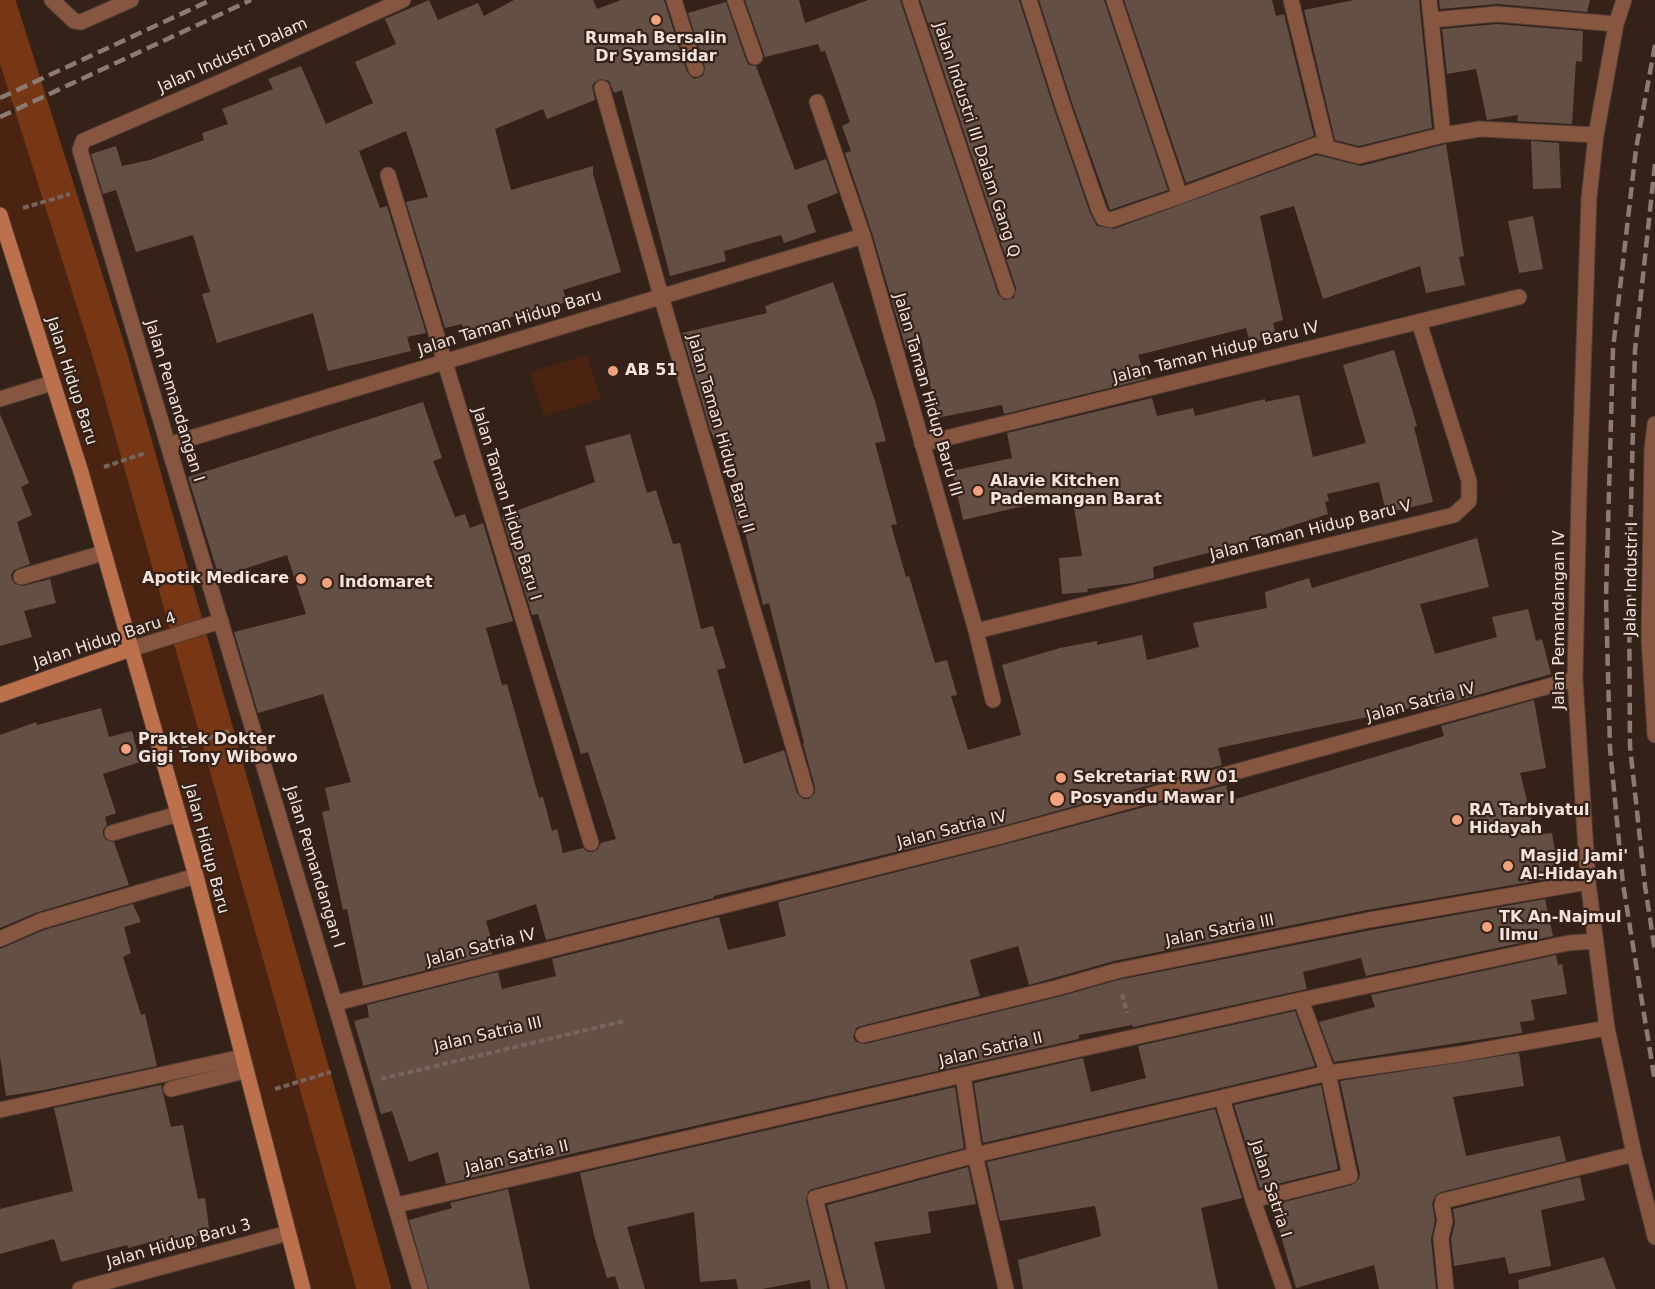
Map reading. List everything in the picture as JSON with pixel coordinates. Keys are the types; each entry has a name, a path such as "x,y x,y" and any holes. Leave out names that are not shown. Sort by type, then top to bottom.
{"street":[{"path":"52,0 74,21 81,22 131,0"},
{"name":"Jalan Industri Dalam","path":"81,145 82,141 402,0"},
{"path":"674,0 696,69"},
{"path":"735,0 755,57"},
{"name":"Jalan Industri III Dalam Gang Q","path":"910,0 1007,291"},
{"path":"1029,0 1098,210 1103,218 1111,220 1316,145 1359,156 1443,135 1480,129 1596,135"},
{"path":"1114,0 1180,196"},
{"path":"1292,0 1327,147"},
{"path":"1429,0 1443,135"},
{"name":"Jalan Pemandangan IV","path":"1624,0 1616,24 1596,135 1588,236 1575,679 1588,882 1607,1028 1634,1154 1655,1237"},
{"path":"1432,20 1497,14 1616,24"},
{"name":"Jalan Taman Hidup Baru II","path":"602,88 806,790"},
{"name":"Jalan Taman Hidup Baru III","path":"817,102 863,236 976,631 993,700"},
{"name":"Jalan Pemandangan I","path":"81,145 80,154 397,1205 420,1289"},
{"name":"Jalan Taman Hidup Baru I","path":"388,175 591,843"},
{"name":"Jalan Hidup Baru","path":"0,215 81,472 196,876 303,1289"},
{"name":"Jalan Taman Hidup Baru","path":"168,445 863,236"},
{"name":"Jalan Taman Hidup Baru IV","path":"922,444 1519,297"},
{"name":"Jalan Taman Hidup Baru V","path":"976,631 1454,515 1469,501 1469,481 1419,322"},
{"path":"0,399 52,383"},
{"name":"Jalan Industri I","path":"1655,424 1652,640 1655,735"},
{"path":"21,577 103,553"},
{"name":"Jalan Hidup Baru 4","path":"0,695 131,649 221,621"},
{"name":"Jalan Satria IV","path":"336,1003 1001,836 1575,679"},
{"path":"112,833 178,814"},
{"path":"0,939 40,921 196,876"},
{"name":"Jalan Satria III","path":"863,1035 1116,971 1369,920 1588,882"},
{"name":"Jalan Satria II","path":"397,1205 1301,1000 1568,943 1596,940"},
{"path":"1253,1200 1350,1176 1328,1073 1301,1000"},
{"path":"838,1289 815,1198 975,1155 1328,1073 1460,1054 1607,1028"},
{"path":"171,1089 243,1064"},
{"path":"0,1110 243,1064"},
{"path":"963,1075 975,1155 1006,1289"},
{"name":"Jalan Satria I","path":"1222,1099 1253,1200 1284,1289"},
{"path":"1446,1289 1441,1238 1445,1221 1443,1201 1634,1154"},
{"name":"Jalan Hidup Baru 3","path":"80,1289 288,1233"}],"path":[{"path":"20,209 66,195"},
{"path":"98,468 150,452"},
{"path":"183,747 224,733"},
{"path":"1116,971 1134,1037"},
{"name":"Jalan Satria III","path":"360,1085 624,1021"},
{"path":"272,1090 315,1077"}],"shaded area":[{"path":"0,7 31,101 0,112"},
{"path":"30,105 138,457 374,1289 303,1289 245,1071 0,215 0,118"},
{"path":"587,355 601,399 544,416 530,372"}],"building":[{"path":"429,0 438,20 478,3 484,16 514,0 593,0 597,9 621,0 664,0 687,72 694,79 703,76 705,67 688,13 726,2 746,60 749,65 756,66 795,170 826,159 838,193 807,205 816,232 784,243 781,235 724,251 726,261 670,276 622,90 614,93 609,81 600,79 592,86 595,100 547,119 543,109 495,129 511,190 593,166 593,174 621,272 563,290 567,302 505,319 506,323 465,334 462,324 445,328 406,202 428,197 406,131 359,151 380,208 387,206 426,333 407,337 411,351 328,371 313,313 217,343 202,294 210,292 193,235 136,252 116,190 103,194 91,154 116,146 122,166 150,160 204,140 202,133 228,124 222,109 273,89 268,79 301,66 326,124 373,103 355,62 396,44 385,19"},
{"path":"745,0 799,0 805,23 868,0 900,0 998,294 1004,300 1014,298 1016,288 920,0 1019,0 1054,109 1090,213 1097,226 1114,229 1317,155 1361,166 1446,144 1464,256 1459,257 1465,285 1426,293 1420,266 1323,299 1294,206 1260,216 1283,320 1273,323 1276,337 1250,343 1246,328 1138,355 1146,379 1004,414 1002,405 937,418 922,344 906,349 872,233 845,153 851,151 842,126 850,122 825,51 821,52 818,44 765,57"},
{"path":"1039,0 1104,0 1168,190 1110,210"},
{"path":"1124,0 1272,0 1276,16 1284,14 1314,136 1186,183"},
{"path":"1354,0 1419,0 1432,128 1359,146 1335,140 1304,10"},
{"path":"1439,0 1590,0 1587,12 1498,4 1440,9"},
{"path":"1497,24 1583,31 1582,62 1576,61 1572,124 1517,121 1518,115 1487,120 1476,69 1447,74 1442,29"},
{"path":"1531,141 1559,143 1561,188 1533,189"},
{"path":"1533,216 1543,269 1519,273 1508,221"},
{"path":"833,282 875,401 886,441 875,443 897,524 891,525 906,577 909,576 935,663 947,660 957,695 951,696 968,750 1021,735 1002,665 1060,648 1097,641 1097,645 1142,635 1147,660 1199,647 1193,623 1267,608 1265,592 1309,578 1312,588 1477,538 1489,587 1420,604 1435,654 1497,637 1492,617 1528,609 1536,641 1542,639 1551,674 1436,707 1435,703 1218,748 1222,765 999,827 714,896 714,898 546,940 536,904 486,921 492,941 488,942 492,954 363,986 347,909 343,910 322,812 330,810 325,788 351,782 323,694 258,713 234,632 306,614 287,555 219,577 188,477 423,402 442,458 433,461 455,517 465,514 470,528 483,523 513,621 486,628 502,685 507,684 539,798 543,797 552,831 557,829 563,853 583,848 588,852 593,852 601,843 616,839 588,752 581,754 538,614 532,615 502,516 595,482 585,446 630,434 647,493 656,490 673,544 680,543 701,629 713,626 726,668 717,670 744,764 784,750 797,793 803,799 809,799 815,793 815,787 769,603 763,605 743,524 738,525 729,490 735,488 720,437 714,439 710,429 682,333 767,313 765,306"},
{"path":"1394,350 1417,426 1414,427 1433,502 1386,513 1379,482 1327,494 1329,501 1325,502 1328,514 1208,553 1153,567 1154,578 1087,589 1088,592 1062,594 1059,558 1082,556 1072,495 963,520 952,471 1012,458 1007,433 1152,398 1157,416 1193,408 1195,416 1265,399 1265,402 1299,395 1313,457 1366,443 1343,365"},
{"path":"0,414 29,483 21,487 32,515 17,522 30,564 14,570 11,575 12,580 15,584 23,586 50,579 56,603 24,611 32,637 0,646"},
{"path":"1534,700 1546,768 1520,773 1536,835 1552,833 1559,877 1367,910 1114,961 1029,985 1018,946 970,960 980,996 861,1026 856,1028 853,1037 856,1042 865,1044 1118,980 1371,930 1545,899 1553,936 1366,976 1361,958 1303,972 1307,989 1133,1027 1132,1025 1079,1035 1079,1039 446,1184 438,1152 409,1162 392,1111 381,1114 354,1021 369,1017 367,1005 498,972 502,989 556,976 552,959 719,917 728,950 786,936 778,902 1226,785 1229,801 1444,736 1441,726"},
{"path":"101,708 109,737 132,731 140,762 103,774 116,813 105,817 107,825 103,830 103,835 106,840 114,842 129,885 38,912 0,928 0,735 36,722 37,725"},
{"path":"133,904 141,922 124,927 131,953 123,957 141,1015 145,1014 157,1066 6,1096 0,1056 0,949 44,930"},
{"path":"1556,955 1558,965 1562,964 1567,994 1531,1000 1535,1020 1520,1022 1522,1033 1334,1062 1319,1022 1375,1007 1371,995"},
{"path":"1295,1011 1315,1066 983,1143 974,1083 1083,1058 1091,1092 1146,1078 1138,1046"},
{"path":"1519,1053 1524,1086 1453,1097 1466,1156 1560,1136 1566,1161 1436,1195 1432,1203 1435,1221 1431,1239 1436,1289 1379,1289 1374,1265 1296,1288 1272,1205 1352,1185 1359,1179 1360,1174 1340,1081"},
{"path":"161,1085 171,1127 183,1125 198,1199 205,1198 210,1235 196,1236 197,1247 161,1253 159,1240 128,1248 127,1245 61,1262 54,1239 0,1254 0,1209 73,1191 54,1108"},
{"path":"1321,1085 1338,1169 1260,1188 1234,1105"},
{"path":"955,1087 964,1148 812,1189 808,1192 806,1200 828,1289 811,1289 810,1280 762,1289 738,1289 736,1279 700,1282 694,1212 627,1227 645,1289 619,1289 615,1276 607,1278 595,1239 580,1173"},
{"path":"1215,1109 1242,1198 1201,1208 1218,1289 1023,1289 1018,1260 1101,1236 1095,1206 1000,1221 987,1162"},
{"path":"968,1167 976,1204 928,1212 931,1233 874,1242 885,1289 848,1289 827,1205"},
{"path":"1580,1177 1585,1200 1541,1210 1551,1266 1509,1274 1505,1257 1454,1266 1451,1239 1455,1223 1453,1209"},
{"path":"508,1189 530,1289 429,1289 409,1220 452,1208 450,1203"},
{"path":"1604,1257 1616,1289 1519,1289 1518,1280"}],"waterway":[{"path":"0,7 110,355 374,1289"}],"railway":[{"path":"0,98 211,0"},
{"path":"0,117 251,0"},
{"path":"1655,45 1636,149 1613,349 1606,598 1610,748 1623,884 1655,1082"},
{"path":"1655,164 1635,350 1629,583 1630,746 1645,886 1655,951"}],"place":[{"name":"Rumah Bersalin Dr Syamsidar","path":"656,20"},
{"name":"AB 51","path":"613,371"},
{"name":"Alavie Kitchen Pademangan Barat","path":"978,491"},
{"name":"Apotik Medicare","path":"301,579"},
{"name":"Indomaret","path":"327,583"},
{"name":"Praktek Dokter Gigi Tony Wibowo","path":"126,749"},
{"name":"Sekretariat RW 01","path":"1061,778"},
{"name":"Posyandu Mawar I","path":"1057,799"},
{"name":"RA Tarbiyatul Hidayah","path":"1457,820"},
{"name":"Masjid Jami' Al-Hidayah","path":"1508,866"},
{"name":"TK An-Najmul Ilmu","path":"1487,927"}]}
